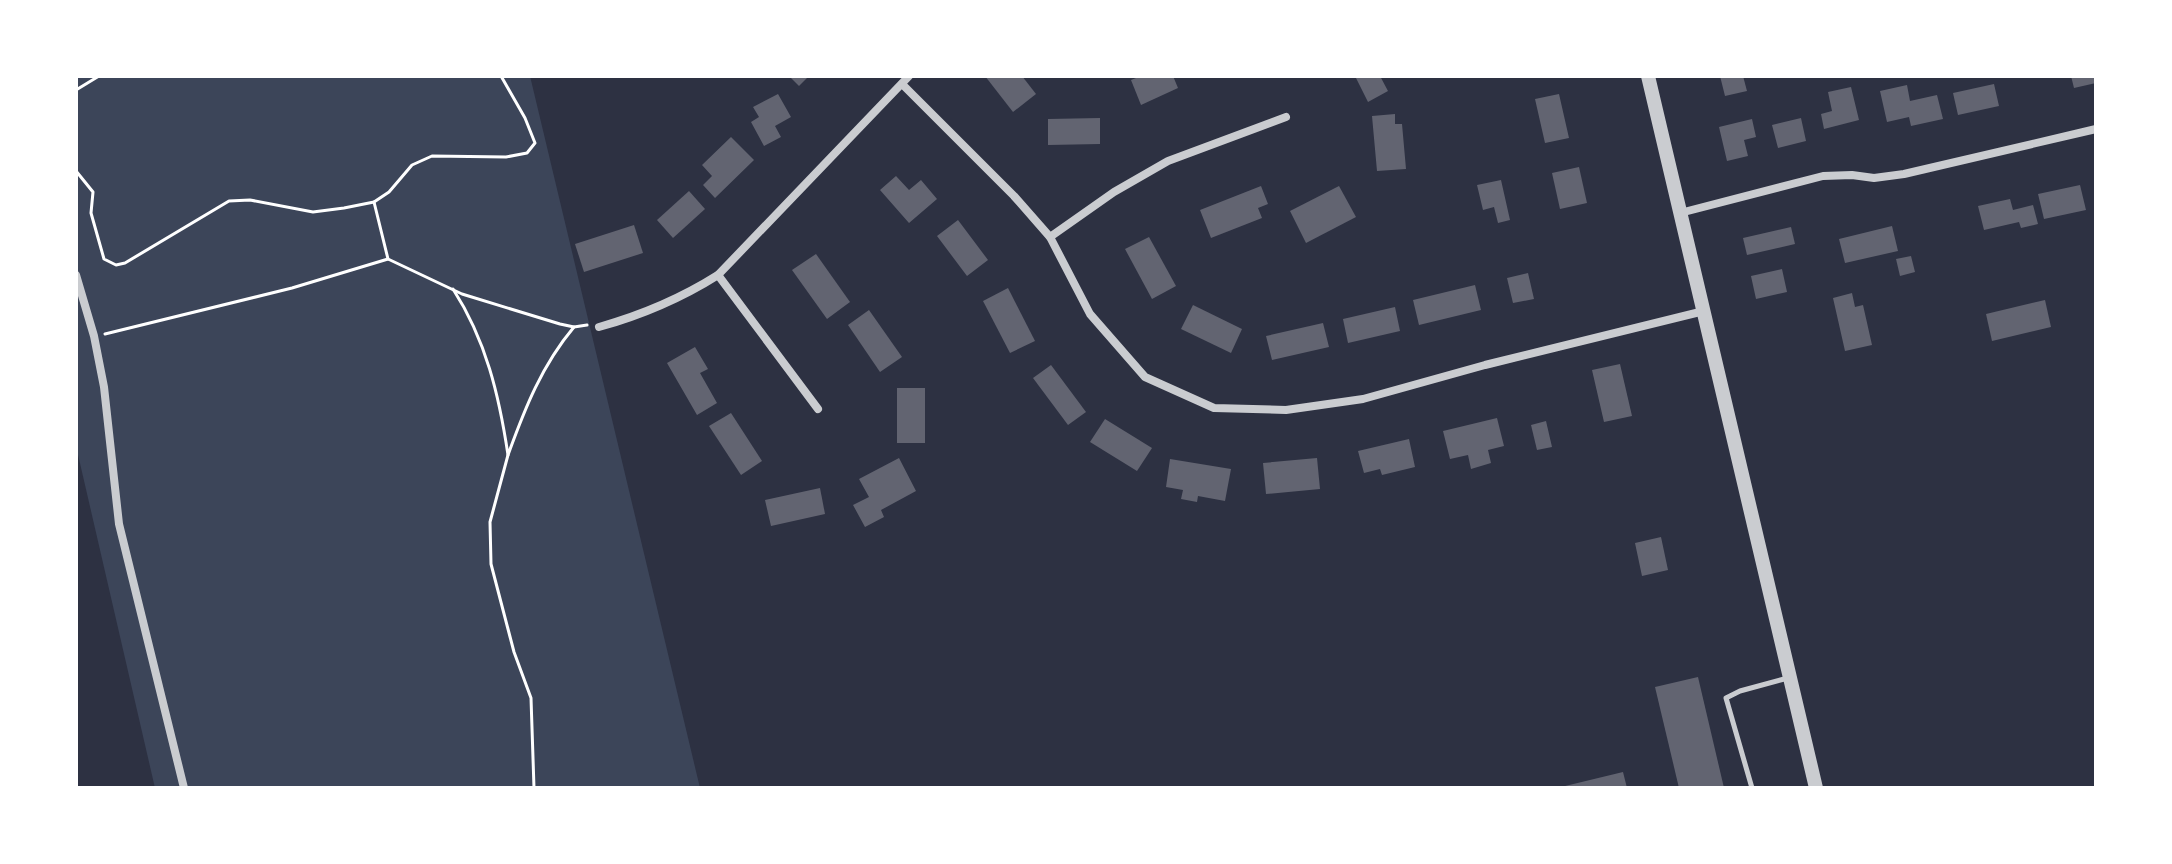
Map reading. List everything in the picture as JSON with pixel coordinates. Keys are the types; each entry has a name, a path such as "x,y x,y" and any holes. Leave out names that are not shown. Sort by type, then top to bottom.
{"street":[{"path":"599,327 644,314 718,275 909,76"},
{"path":"1648,76 1816,788"},
{"path":"902,84 1014,196 1050,237 1090,314 1145,377 1214,408 1286,410 1363,399 1704,310"},
{"path":"1050,237 1114,192 1168,161 1286,117"},
{"path":"1680,213 1823,176 1874,178 1904,174 2096,129"},
{"path":"76,275 94,336 104,387 119,524 184,788"},
{"path":"718,275 818,409"}],"lane":[{"path":"1752,788 1726,698 1740,691 1790,678"}],"path":[{"path":"76,90 99,76"},
{"path":"76,171 93,192 91,213 104,259 116,265 125,263 229,201 250,200 313,212 374,202 389,192 412,165 432,156 506,157 527,153 535,143 501,76"},
{"path":"374,202 388,259"},
{"path":"94,336 292,288 388,259 453,289 574,327 598,323 599,327"},
{"path":"453,289 470,315 490,365 508,455"},
{"path":"534,788 531,698 514,652 491,564 490,522 508,455 534,387 558,346 574,327"}],"shaded area":[{"path":"76,76 530,76 700,788 155,788 76,446"}],"building":[{"path":"789,76 809,76 799,86"},
{"path":"985,76 1022,76 1036,94 1013,112"},
{"path":"1141,76 1173,76 1178,88 1141,105 1131,80"},
{"path":"1355,76 1380,76 1388,91 1368,102"},
{"path":"1720,76 1743,76 1747,91 1725,96"},
{"path":"2071,76 2096,76 2096,83 2074,88"},
{"path":"1994,84 1999,106 1958,115 1953,93"},
{"path":"1907,85 1910,101 1937,95 1943,119 1911,126 1909,117 1887,122 1880,91"},
{"path":"1851,87 1859,120 1824,129 1821,114 1832,111 1828,92"},
{"path":"778,94 791,117 775,126 781,137 764,146 751,122 759,117 753,107"},
{"path":"1559,94 1569,138 1545,143 1535,99"},
{"path":"1395,114 1395,124 1402,124 1406,169 1377,171 1372,116"},
{"path":"1100,118 1100,144 1048,145 1048,119"},
{"path":"1801,118 1806,141 1778,148 1772,125"},
{"path":"1752,119 1756,137 1744,140 1748,156 1727,161 1719,127"},
{"path":"731,137 754,160 715,198 703,185 712,176 702,165"},
{"path":"1579,167 1587,203 1560,209 1552,173"},
{"path":"896,176 909,190 921,180 937,199 909,223 880,190"},
{"path":"1501,180 1510,220 1498,223 1494,207 1483,210 1477,185"},
{"path":"2080,185 2086,210 2044,219 2038,194"},
{"path":"1261,186 1268,204 1258,208 1262,218 1211,238 1200,210"},
{"path":"1339,186 1356,217 1306,243 1290,211"},
{"path":"689,191 705,209 673,238 657,220"},
{"path":"2010,199 2013,210 2033,205 2038,224 2021,228 2019,222 1984,230 1978,206"},
{"path":"958,220 988,260 967,276 937,236"},
{"path":"634,225 643,253 584,272 575,244"},
{"path":"1892,226 1898,251 1845,263 1839,239"},
{"path":"1791,227 1795,244 1747,255 1743,238"},
{"path":"1149,237 1176,286 1152,299 1125,249"},
{"path":"816,254 850,302 827,319 792,270"},
{"path":"1911,256 1915,272 1900,276 1896,259"},
{"path":"1782,269 1787,292 1756,299 1751,276"},
{"path":"1528,273 1534,299 1513,303 1507,278"},
{"path":"1475,285 1481,310 1419,325 1413,300"},
{"path":"1008,288 1035,341 1010,353 983,301"},
{"path":"1852,293 1855,307 1863,305 1872,345 1845,351 1833,298"},
{"path":"2045,300 2051,327 1992,341 1986,314"},
{"path":"1193,305 1242,329 1231,353 1181,329"},
{"path":"1395,307 1400,331 1348,343 1343,319"},
{"path":"869,310 902,357 880,372 848,325"},
{"path":"1323,323 1329,347 1272,360 1266,336"},
{"path":"695,347 708,369 700,373 717,403 697,415 667,363"},
{"path":"1620,364 1632,416 1604,422 1592,370"},
{"path":"1051,365 1086,412 1068,425 1033,378"},
{"path":"897,388 925,388 925,443 897,443"},
{"path":"731,413 762,461 741,475 709,426"},
{"path":"1497,418 1504,446 1488,450 1491,463 1471,469 1468,455 1450,459 1443,431"},
{"path":"1105,419 1152,448 1137,471 1090,442"},
{"path":"1546,421 1552,447 1537,450 1531,425"},
{"path":"1409,439 1415,467 1382,475 1380,469 1364,473 1358,451"},
{"path":"899,458 916,491 881,510 884,517 865,527 853,505 869,497 859,479"},
{"path":"1317,458 1320,489 1266,494 1263,463"},
{"path":"1170,459 1231,469 1225,501 1198,496 1197,502 1181,499 1183,490 1166,487"},
{"path":"820,488 825,514 771,526 765,500"},
{"path":"1661,537 1668,570 1642,576 1635,543"},
{"path":"1698,677 1724,788 1679,788 1655,687"},
{"path":"1623,772 1627,788 1561,788 1561,787"}]}
